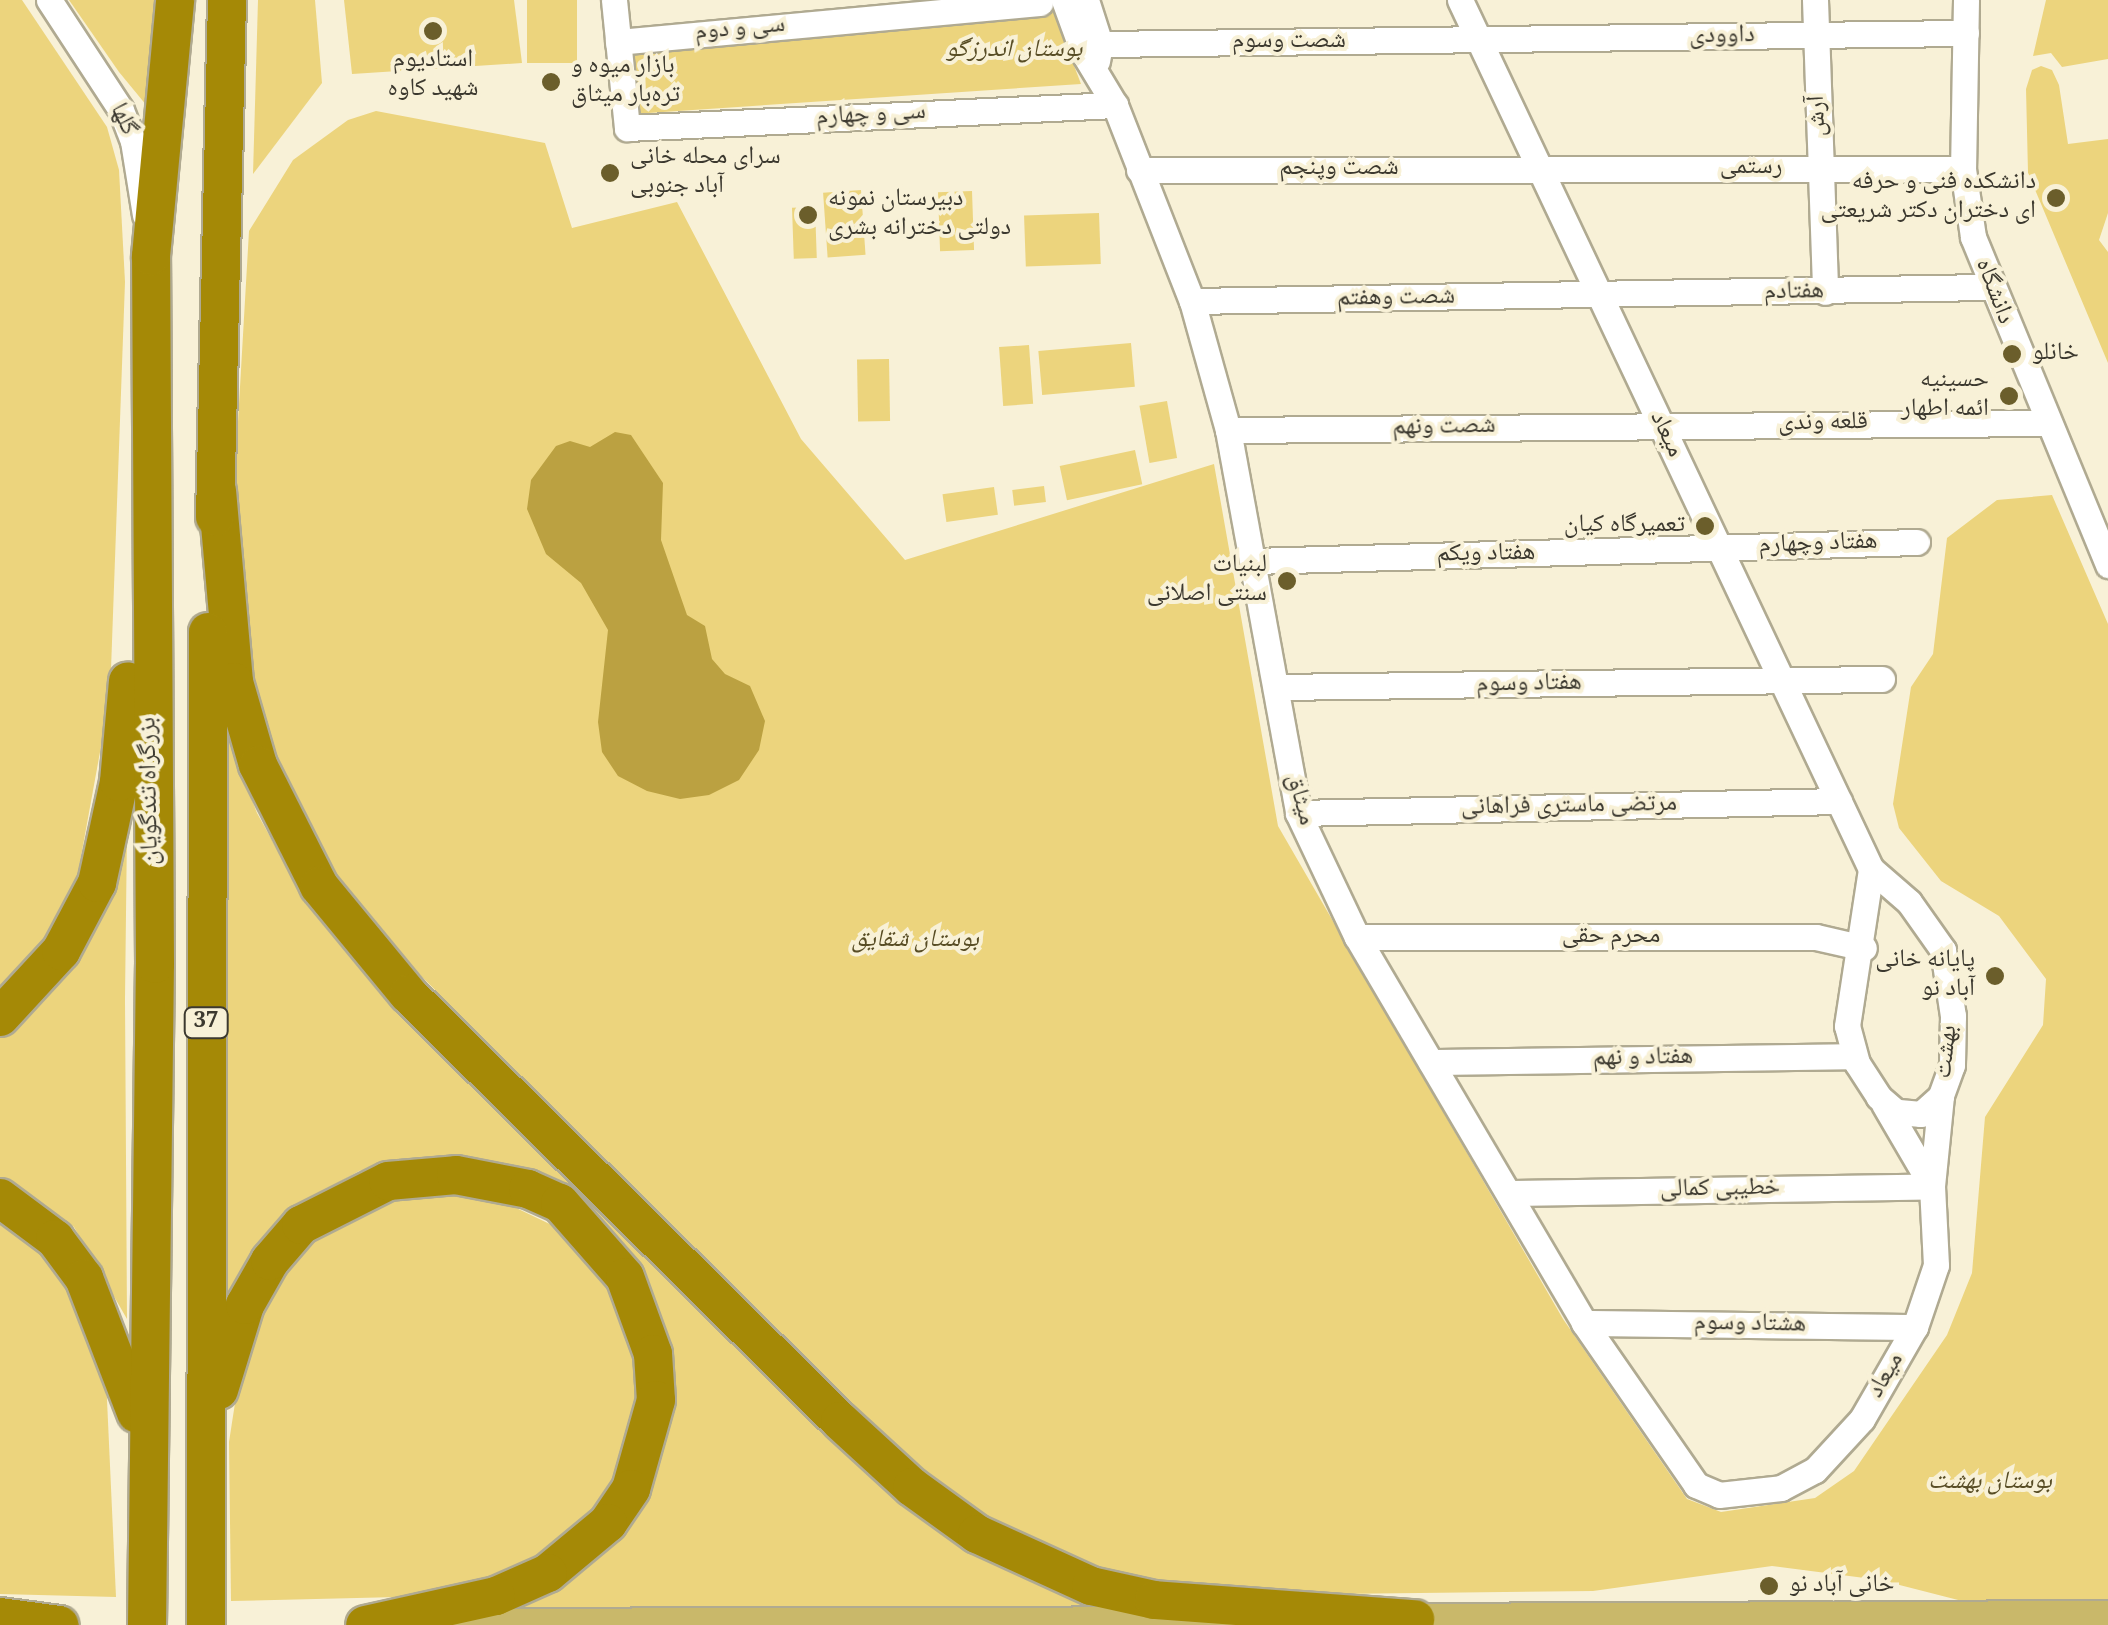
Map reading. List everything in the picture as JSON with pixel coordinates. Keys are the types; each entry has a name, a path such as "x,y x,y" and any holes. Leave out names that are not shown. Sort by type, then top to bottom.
{"highway":[{"name":"بزرگراه تندگویان","path":"147,1625 145,1443 154,984 148,576 151,256 175,0"},
{"name":"37","path":"206,1625 209,582 217,492 227,0"},
{"path":"217,492 234,682 258,765 319,886 408,994 840,1421 912,1487 977,1534 1090,1586 1154,1600 1415,1619"},
{"path":"0,1017 61,951 98,883 148,576"},
{"path":"206,1446 245,1305 270,1261 301,1225 330,1207 388,1181 456,1175 560,1203 592,1234 625,1277 653,1354 656,1400 631,1489 608,1523 548,1574 496,1596 366,1625"},
{"path":"0,1198 55,1239 84,1278 112,1340 145,1443"},
{"path":"0,1617 58,1625"}],"main road":[{"path":"349,1625 2108,1617"}],"street":[{"name":"گلها","path":"49,0 121,110 133,141 151,256"},
{"path":"614,0 618,42"},
{"path":"1086,0 1100,44 1094,71"},
{"name":"میعاد","path":"1460,0 1871,869"},
{"name":"آرش","path":"1815,0 1825,292"},
{"name":"دانشگاه","path":"1966,0 1963,168 1973,237 1989,287 2108,564"},
{"name":"سی و دوم","path":"618,42 1052,1"},
{"name":"میثاق","path":"1052,1 1115,105 1192,301 1228,430 1298,813 1357,937 1584,1322 1680,1467 1719,1495 1738,1494"},
{"name":"داوودی","path":"1478,41 1966,33"},
{"name":"شصت وسوم","path":"1100,44 1478,41"},
{"name":"سی و چهارم","path":"618,42 626,128 1115,105"},
{"name":"رستمی","path":"1539,168 1963,168"},
{"name":"شصت وپنجم","path":"1138,170 1539,168"},
{"name":"هفتادم","path":"1600,297 1989,287"},
{"name":"شصت وهفتم","path":"1192,301 1600,297"},
{"name":"قلعه وندی","path":"1661,426 2046,423"},
{"name":"شصت ونهم","path":"1228,430 1661,426"},
{"name":"هفتاد وچهارم","path":"1720,549 1917,542"},
{"name":"هفتاد ویکم","path":"1253,561 1720,549"},
{"name":"هفتاد وسوم","path":"1276,688 1882,679"},
{"name":"مرتضی ماستری فراهانی","path":"1298,813 1839,801"},
{"path":"1871,869 1864,948 1847,1003 1854,1056 1932,1186"},
{"name":"بهشت","path":"1871,869 1908,902 1946,961 1953,1051 1940,1096 1921,1114 1908,1116 1884,1104"},
{"name":"محرم حقی","path":"1357,937 1816,937 1864,948"},
{"name":"هفتاد و نهم","path":"1431,1062 1854,1056"},
{"path":"1932,1186 1940,1096"},
{"name":"میعاد","path":"1738,1494 1781,1488 1841,1447 1916,1327 1939,1242 1932,1186"},
{"name":"خطیبی کمالی","path":"1509,1193 1932,1186"},
{"name":"هشتاد وسوم","path":"1584,1322 1916,1327"}],"green space":[{"path":"0,0 22,0 107,127 119,170 125,282 110,697 70,917 0,990"},
{"path":"69,0 158,0 147,106 119,72"},
{"path":"258,0 315,0 322,83 253,174"},
{"name":"استادیوم شهید کاوه","path":"344,0 514,0 522,63 352,74"},
{"path":"527,0 577,0 577,63 527,63"},
{"path":"2046,0 2108,0 2108,59 2062,67 2051,53 2033,56"},
{"name":"بوستان اندرزگو","path":"1053,10 1081,84 633,114 629,54"},
{"path":"2041,66 2052,70 2059,85 2068,144 2108,139 2108,213 2099,240 2108,252 2108,363 2028,173 2026,89 2032,70"},
{"name":"بوستان شقایق","path":"376,111 545,143 572,228 677,202 801,439 905,560 1214,464 1278,826 1563,1319 1687,1499 1721,1512 1815,1498 1854,1471 1947,1335 1972,1273 1985,1117 2043,1025 2046,979 1999,916 1941,881 1899,828 1893,804 1911,687 1933,654 1947,538 1997,500 2052,495 2108,624 2108,1606 1966,1602 1880,1580 1772,1566 1593,1591 1240,1595 1123,1580 1019,1543 936,1490 366,921 256,748 231,543 249,231 293,160 348,120"},
{"path":"861,190 866,255 828,257 823,193"},
{"path":"972,191 974,250 940,251 938,192"},
{"path":"815,207 817,258 794,259 792,208"},
{"path":"1099,213 1101,264 1026,267 1024,216"},
{"path":"1131,343 1135,387 1042,395 1038,351"},
{"path":"1029,345 1033,404 1003,406 999,347"},
{"path":"889,359 890,421 858,422 857,360"},
{"path":"1167,401 1177,458 1149,463 1139,406"},
{"path":"1135,450 1142,484 1067,500 1060,466"},
{"path":"1044,486 1046,502 1014,506 1012,490"},
{"path":"994,487 998,515 946,522 943,494"},
{"path":"223,724 257,813 294,880 341,941 890,1490 957,1544 1106,1605 1103,1612 504,1613 580,1571 619,1532 654,1480 669,1427 672,1368 659,1313 638,1263 584,1208 539,1182 480,1160 409,1159 359,1171 297,1206 257,1244 217,1319"},
{"path":"127,829 127,1319 74,1227 0,1178 0,1032"},
{"path":"445,1189 512,1206 556,1227 618,1296 637,1343 638,1396 616,1484 578,1536 499,1579 398,1597 231,1601 229,1442 248,1319 326,1218 390,1194"},
{"path":"0,1210 61,1264 105,1356 116,1597 0,1594"}],"shaded area":[{"path":"615,432 631,435 663,483 661,540 687,615 705,626 712,659 725,674 750,686 765,721 759,750 739,780 709,795 680,799 647,791 618,776 602,752 598,722 608,630 581,583 546,554 527,509 531,480 556,446 570,441 590,447"}],"place":[{"name":"استادیوم شهید کاوه","path":"433,31"},
{"name":"بازار میوه و تره‌بار میثاق","path":"551,82"},
{"name":"سرای محله خانی آباد جنوبی","path":"610,173"},
{"name":"دانشکده فنی و حرفه ای دختران دکتر شریعتی","path":"2056,198"},
{"name":"دبیرستان نمونه دولتی دخترانه بشری","path":"808,215"},
{"name":"خانلو","path":"2012,354"},
{"name":"حسینیه ائمه اطهار","path":"2009,396"},
{"name":"تعمیرگاه کیان","path":"1705,526"},
{"name":"لبنیات سنتی اصلانی","path":"1287,581"},
{"name":"پایانه خانی آباد نو","path":"1995,976"},
{"name":"خانی آباد نو","path":"1769,1586"}],"park label":[{"name":"بوستان بهشت","path":"1990,1483"}]}
